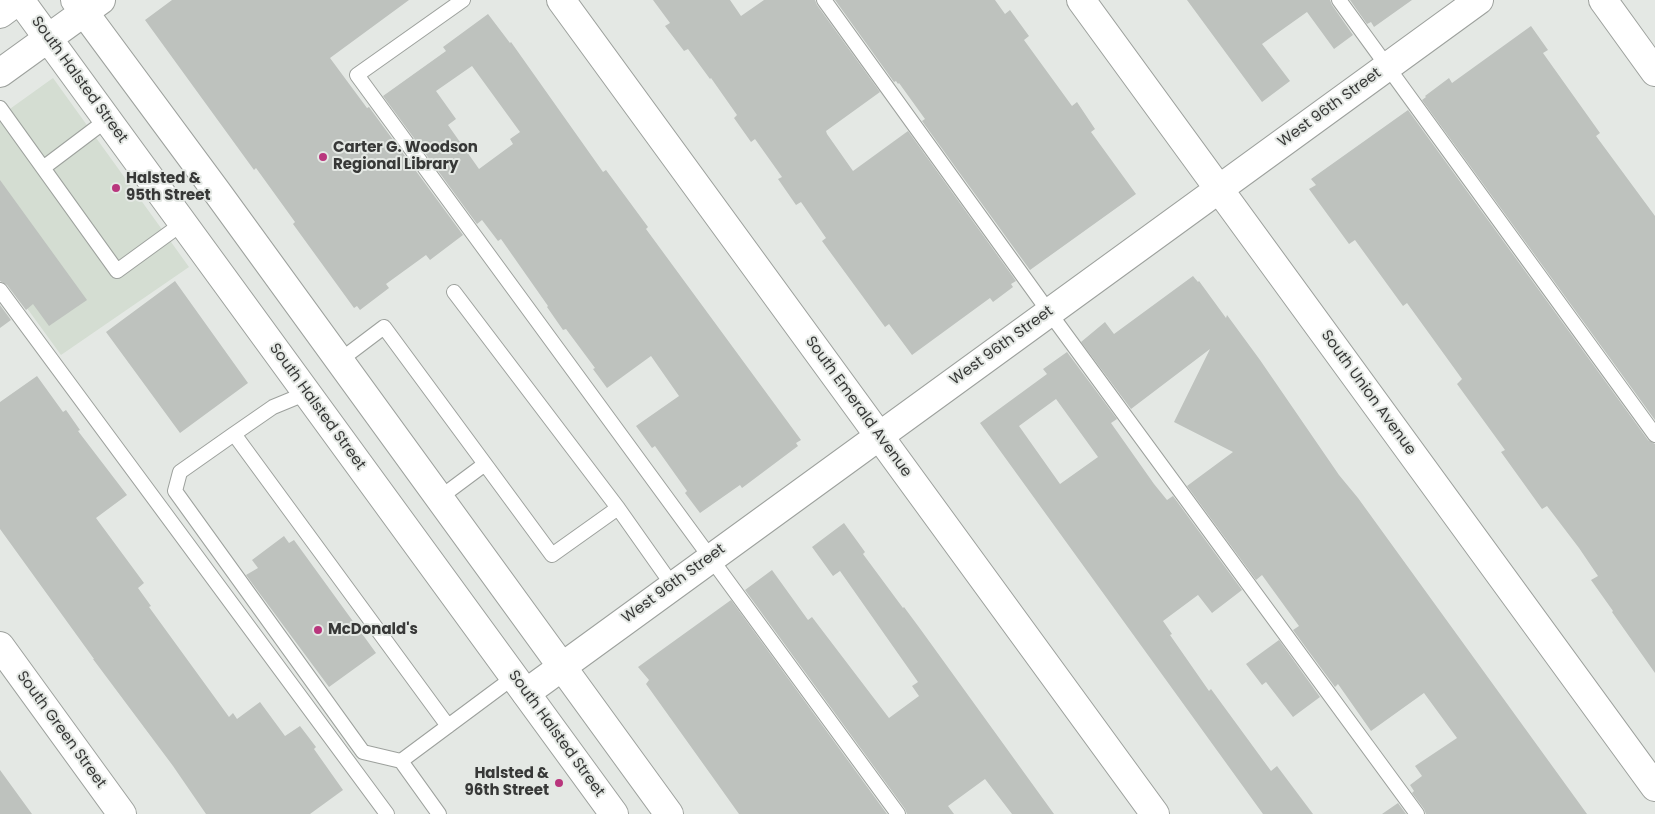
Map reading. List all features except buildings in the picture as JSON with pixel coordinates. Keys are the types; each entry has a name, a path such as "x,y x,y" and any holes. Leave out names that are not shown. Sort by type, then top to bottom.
{"street":[{"path":"0,14 20,0"},
{"name":"South Halsted Street","path":"20,0 520,685 611,813"},
{"name":"South Emerald Avenue","path":"561,0 1155,814"},
{"name":"South Union Avenue","path":"1080,0 1655,787"},
{"name":"West 96th Street","path":"520,685 561,667 1479,0"},
{"path":"1603,0 1655,72"},
{"path":"0,73 48,38 87,4 438,499 669,814"},
{"name":"South Green Street","path":"0,646 122,814"}],"lane":[{"path":"463,0 357,75 898,814"},
{"path":"824,0 1049,312 1417,814"},
{"path":"1339,0 1655,435"},
{"path":"0,108 117,271 183,223"},
{"path":"42,168 108,120"},
{"path":"0,290 387,814"},
{"path":"454,292 618,508 672,586"},
{"path":"339,361 384,327 552,555 618,508"},
{"path":"307,393 273,407 180,472 175,491 363,752 401,761 439,814"},
{"path":"234,434 448,726"},
{"path":"438,499 485,464"},
{"path":"401,761 448,726 520,685"}],"shaded area":[{"path":"53,78 189,267 61,355 0,271 0,116"}],"place":[{"name":"Carter G. Woodson Regional Library","path":"323,157"},
{"name":"Halsted & 95th Street","path":"116,188"},
{"name":"McDonald's","path":"318,630"},
{"name":"Halsted & 96th Street","path":"559,783"}]}
